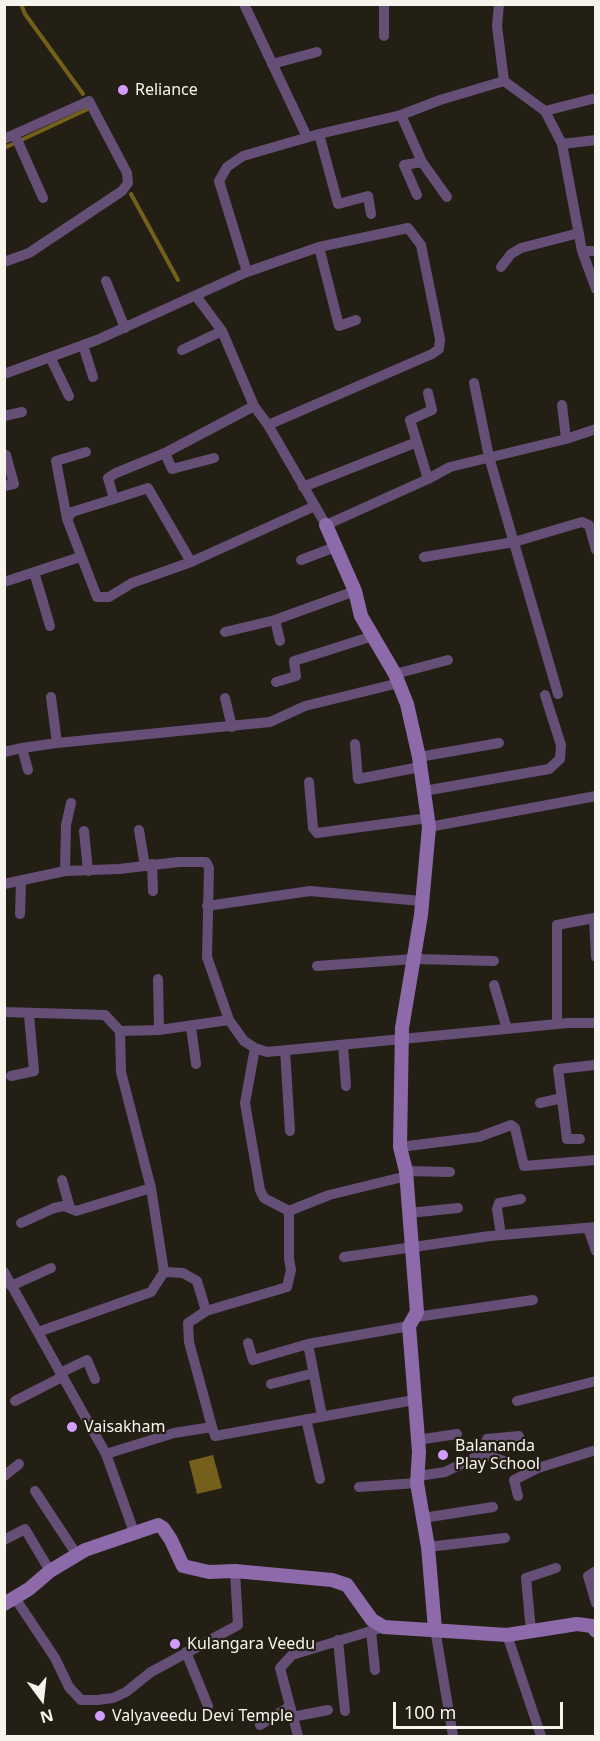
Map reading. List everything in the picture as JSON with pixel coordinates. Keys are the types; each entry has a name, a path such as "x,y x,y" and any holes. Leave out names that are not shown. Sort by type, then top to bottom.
{"street":[{"path":"244,4 307,137"},
{"path":"384,4 384,36"},
{"path":"499,4 497,26 504,81 545,111 562,144 582,251 596,289"},
{"path":"272,64 317,52"},
{"path":"247,272 219,181 227,167 243,156 307,137 401,115 440,100 504,81"},
{"path":"545,111 596,98"},
{"path":"4,262 29,253 122,191 128,183 128,173 89,101 10,137 43,198"},
{"path":"401,115 422,162 447,196"},
{"path":"319,134 338,204 368,196 371,214"},
{"path":"562,144 596,140"},
{"path":"417,195 404,165 422,162"},
{"path":"4,374 125,328 247,272 319,247 408,228 421,245 440,339 439,349 268,425"},
{"path":"501,267 511,254 521,248 579,234"},
{"path":"319,247 339,326 356,320"},
{"path":"582,251 596,251"},
{"path":"106,281 125,328"},
{"path":"196,296 222,331 254,406 268,425 326,525 355,591 362,615 397,679 407,704 420,762 428,823 414,959 401,1039 400,1147 406,1174 411,1249 418,1479 428,1547 435,1629 453,1737"},
{"path":"182,350 222,331"},
{"path":"83,345 93,377"},
{"path":"50,357 69,396"},
{"path":"474,383 489,457 558,694"},
{"path":"428,393 432,410 410,420 428,479"},
{"path":"562,405 566,439"},
{"path":"114,499 108,478 165,453 254,406"},
{"path":"4,416 22,412"},
{"path":"326,525 450,467 566,439 596,429"},
{"path":"303,487 417,442"},
{"path":"86,452 56,462 67,519 97,597 102,599 132,583 191,562 315,506"},
{"path":"165,453 172,469 214,458"},
{"path":"4,486 14,484 6,455"},
{"path":"67,519 72,512 148,488 191,562"},
{"path":"424,557 514,542 582,522 589,525 596,550"},
{"path":"301,560 336,547"},
{"path":"4,582 80,557"},
{"path":"34,572 50,626"},
{"path":"225,632 275,620 355,591"},
{"path":"275,620 280,640"},
{"path":"276,682 296,676 294,662 373,636"},
{"path":"4,752 57,743 270,722 304,706 397,679 448,660"},
{"path":"424,792 549,770 560,759 561,745 545,695"},
{"path":"51,697 57,743"},
{"path":"225,698 232,727"},
{"path":"355,744 358,779 499,743"},
{"path":"22,748 28,770"},
{"path":"309,782 313,828 317,833 428,823 596,796"},
{"path":"65,871 66,825 71,803"},
{"path":"140,830 153,891"},
{"path":"84,831 88,871"},
{"path":"4,884 65,871 206,862 208,868 207,957 229,1020 244,1041 267,1052 557,1024 596,1023"},
{"path":"20,914 21,881"},
{"path":"207,906 310,891 421,901"},
{"path":"557,1024 556,924 594,918 596,957"},
{"path":"317,966 414,959 494,961"},
{"path":"158,979 159,1030"},
{"path":"494,985 507,1029"},
{"path":"4,1012 28,1015 105,1015 120,1031 121,1072 151,1188 164,1272 151,1292 38,1332"},
{"path":"11,1076 34,1071 28,1015"},
{"path":"120,1031 191,1027 229,1020"},
{"path":"191,1027 196,1064"},
{"path":"343,1045 346,1086"},
{"path":"255,1048 245,1103 260,1190 264,1198 289,1211 329,1195 406,1174 450,1172"},
{"path":"285,1050 290,1131"},
{"path":"580,1139 567,1139 558,1069 595,1065"},
{"path":"540,1104 562,1098"},
{"path":"400,1147 478,1137 511,1125 515,1128 525,1166 596,1160"},
{"path":"62,1180 70,1208"},
{"path":"21,1223 54,1208 64,1206 76,1211 151,1188"},
{"path":"501,1235 497,1209 499,1203 521,1199"},
{"path":"409,1213 458,1208"},
{"path":"289,1211 291,1270 287,1287 206,1311 188,1323 186,1331 215,1436 414,1400"},
{"path":"344,1257 501,1235 592,1228 596,1251"},
{"path":"11,1286 51,1269"},
{"path":"4,1272 106,1454 134,1532"},
{"path":"164,1272 183,1273 197,1281 206,1311"},
{"path":"248,1343 253,1360 308,1344 533,1300"},
{"path":"308,1344 322,1416"},
{"path":"15,1401 87,1360 95,1379"},
{"path":"271,1384 314,1373"},
{"path":"517,1401 596,1381"},
{"path":"306,1419 320,1479"},
{"path":"106,1454 174,1433 212,1427"},
{"path":"417,1440 457,1434"},
{"path":"359,1487 418,1479 446,1472 482,1454 488,1439 519,1436"},
{"path":"518,1497 514,1480 538,1468 596,1450"},
{"path":"482,1454 507,1462"},
{"path":"4,1476 19,1464"},
{"path":"35,1491 76,1555"},
{"path":"423,1518 493,1507"},
{"path":"235,1571 238,1625 151,1672 126,1692 113,1698 81,1700 69,1687 55,1658 10,1601 76,1555 158,1525 163,1527 171,1540 183,1566 209,1572 235,1571 332,1580 347,1585 378,1629 375,1670"},
{"path":"4,1540 24,1529 50,1571"},
{"path":"428,1547 505,1538"},
{"path":"531,1630 526,1578 556,1568"},
{"path":"596,1571 588,1576 596,1603"},
{"path":"298,1737 280,1668 292,1655 378,1629 435,1629 507,1635 577,1624 594,1625"},
{"path":"507,1635 541,1737"},
{"path":"338,1640 345,1711"},
{"path":"186,1652 208,1706"},
{"path":"260,1725 291,1712 328,1710"}],"shaded area":[{"path":"213,1455 222,1488 197,1494 189,1461"}],"waterway":[{"path":"21,4 25,14 83,94"},
{"path":"4,148 90,108"},
{"path":"131,194 178,280"}],"place":[{"name":"Reliance","path":"123,90"},
{"name":"Vaisakham","path":"72,1427"},
{"name":"Balananda Play School","path":"443,1455"},
{"name":"Kulangara Veedu","path":"175,1644"},
{"name":"Valyaveedu Devi Temple","path":"100,1716"}]}
